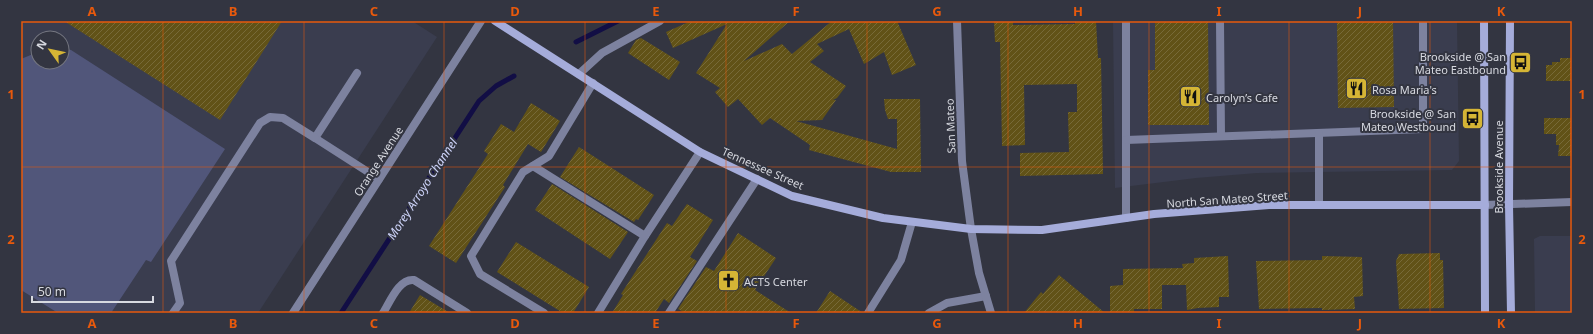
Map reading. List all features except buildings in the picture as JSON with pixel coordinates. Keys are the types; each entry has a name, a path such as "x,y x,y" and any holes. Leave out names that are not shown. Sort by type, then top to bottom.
{"main road":[{"name":"Tennessee Street","path":"496,21 700,152 792,196 883,218 971,229"},
{"name":"Brookside Avenue","path":"1484,21 1485,313"},
{"name":"Brookside Avenue","path":"1510,21 1509,205 1511,313"},
{"name":"North San Mateo Street","path":"971,229 1042,230 1154,214 1269,205 1485,205"}],"street":[{"name":"Orange Avenue","path":"293,313 481,21"},
{"path":"579,74 602,53 660,21"},
{"name":"San Mateo","path":"957,21 962,161 971,229"},
{"path":"1126,21 1126,218"},
{"path":"1220,21 1221,136"},
{"path":"1126,140 1423,129 1423,21"},
{"path":"316,138 357,73"},
{"path":"544,313 480,274 471,256 523,172 549,156 593,83"},
{"path":"173,313 180,303 172,260 260,123 270,117 283,118 379,179"},
{"path":"1319,205 1320,134"},
{"path":"598,313 644,236 700,152"},
{"path":"533,166 644,236"},
{"path":"669,313 757,179"},
{"path":"1485,205 1572,202"},
{"path":"868,313 901,260 912,222"},
{"path":"971,229 979,273 990,313"},
{"path":"383,313 400,286 409,279 414,280 467,313"},
{"path":"929,313 947,303 986,296"}],"shaded area":[{"path":"21,21 412,21 437,37 258,313 21,313"},
{"path":"1113,21 1457,21 1459,161 1452,170 1257,173 1196,178 1115,188"},
{"path":"71,50 225,149 151,262 146,260 111,313 58,313 21,290 21,59 30,55 30,70 70,70"},
{"path":"1540,236 1572,236 1572,313 1535,313 1534,239"}],"waterway":[{"name":"Morey Arroyo Channel","path":"576,42 618,21"},
{"name":"Morey Arroyo Channel","path":"341,313 479,101 496,86 514,76"}],"place":[{"name":"Brookside @ San Mateo Eastbound","path":"1521,62"},
{"name":"Rosa Maria's","path":"1357,89"},
{"name":"Carolyn’s Cafe","path":"1191,97"},
{"name":"Brookside @ San Mateo Westbound","path":"1472,119"},
{"name":"ACTS Center","path":"729,281"}]}
